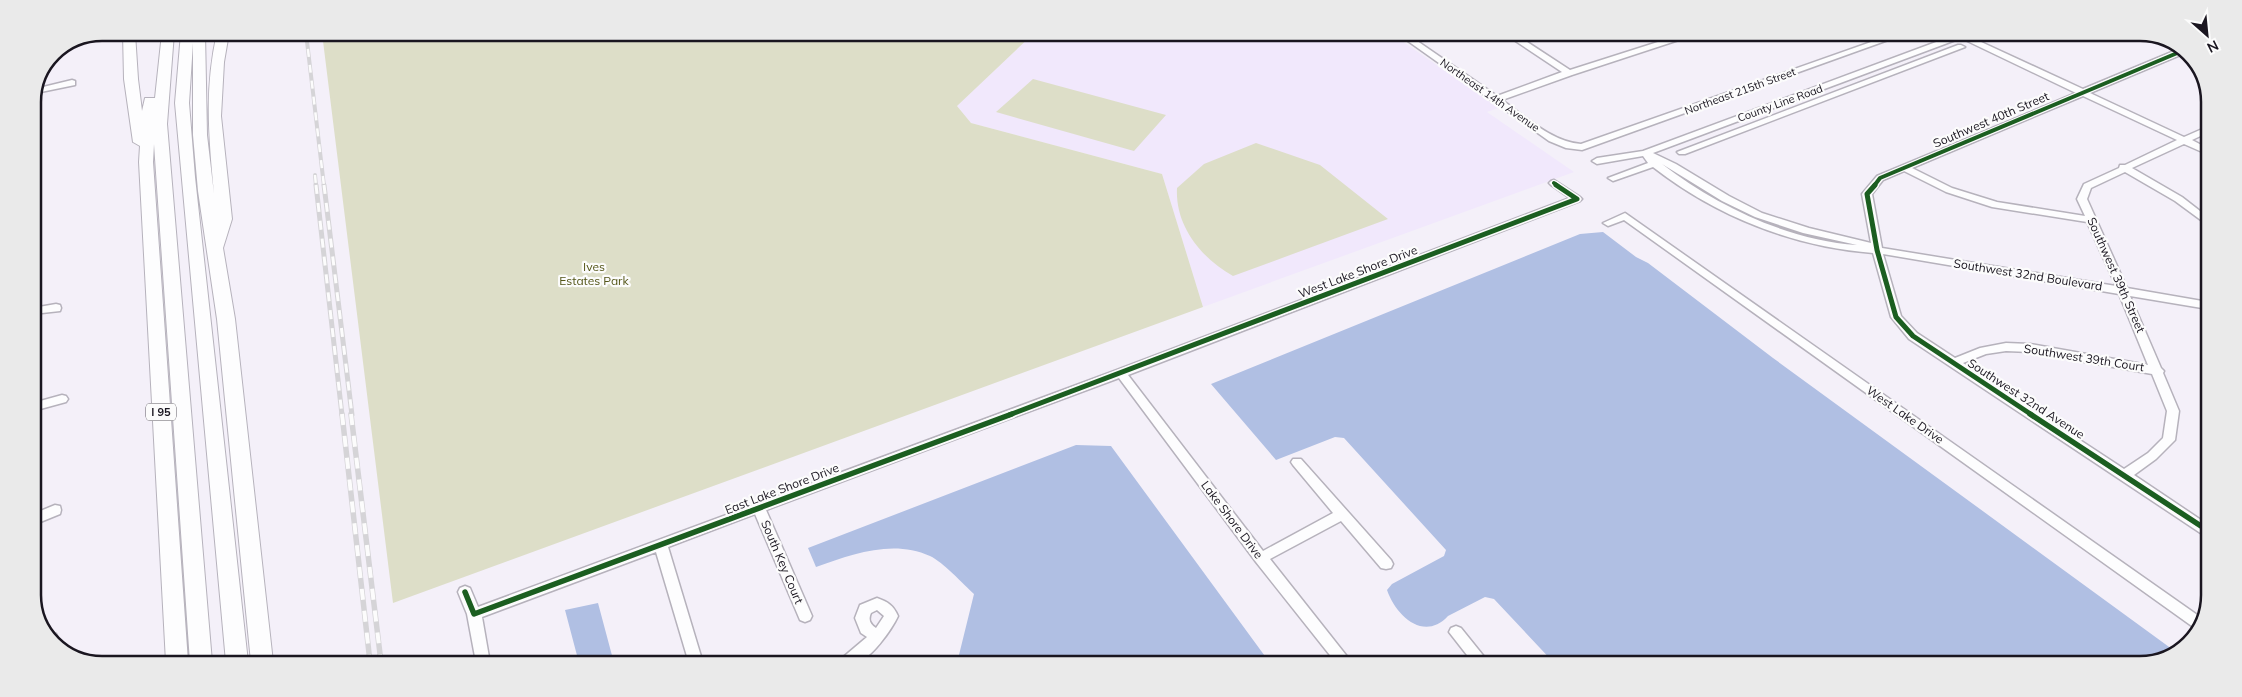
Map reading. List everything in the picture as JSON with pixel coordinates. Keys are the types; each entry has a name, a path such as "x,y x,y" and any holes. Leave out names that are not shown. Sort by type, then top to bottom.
{"highway":[{"path":"129,41 131,79 146,162"},
{"name":"I 95","path":"157,41 146,162 177,656"},
{"path":"166,41 160,124 201,656"},
{"path":"186,41 182,103 187,168 236,656"},
{"path":"199,41 200,135 226,319 261,656"},
{"path":"215,251 224,219 214,116 217,69 222,41"}],"street":[{"name":"Northeast 14th Avenue","path":"1412,41 1552,139 1570,146 1582,147"},
{"path":"1520,41 1569,73"},
{"path":"1497,99 1569,73 1671,41"},
{"name":"Northeast 215th Street","path":"1582,147 1881,41"},
{"name":"County Line Road","path":"1598,161 1644,153 1945,41"},
{"path":"1974,41 2201,148"},
{"path":"1682,152 1962,48"},
{"name":"Southwest 40th Street","path":"1877,250 1867,194 1880,178 2176,54"},
{"path":"42,90 72,83"},
{"name":"Southwest 39th Street","path":"2125,475 2152,456 2169,440 2173,411 2158,371 2082,199 2082,192 2086,186 2201,132"},
{"name":"Southwest 32nd Boulevard","path":"1644,153 1690,188 1746,219 1805,239 2201,304"},
{"path":"1613,178 1658,162"},
{"path":"1904,168 1949,190 1995,205 2092,220"},
{"path":"2123,168 2163,188 2201,216"},
{"name":"West Lake Shore Drive","path":"1121,373 1576,199 1554,183"},
{"name":"West Lake Drive","path":"1608,223 1625,216 2194,621"},
{"name":"Southwest 32nd Avenue","path":"1877,250 1896,317 1913,336 2201,526"},
{"path":"41,310 56,308"},
{"name":"Southwest 39th Court","path":"1953,363 1984,351 2006,347 2030,348 2158,371"},
{"name":"East Lake Shore Drive","path":"474,614 1121,373"},
{"name":"Lake Shore Drive","path":"1121,373 1260,558 1340,656"},
{"path":"41,405 62,399"},
{"path":"1297,462 1386,564"},
{"name":"South Key Court","path":"759,508 804,616"},
{"path":"41,516 55,510"},
{"path":"1260,558 1342,514"},
{"path":"662,545 694,656"},
{"path":"465,592 474,614 481,656"},
{"path":"1456,632 1476,656"},
{"path":"856,656 877,636"}],"shaded area":[{"path":"1026,41 1402,41 1498,108 1487,112 1574,172 1203,307 1162,174 971,123 957,106"}],"green space":[{"name":"Ives Estates Park","path":"323,41 1026,41 957,106 971,123 1162,174 1203,307 393,603"},
{"path":"1033,79 1166,115 1134,151 996,112"},
{"path":"1256,143 1320,165 1388,219 1233,276 1210,260 1192,240 1180,215 1177,188 1204,164"}],"water":[{"path":"1603,232 1636,257 1648,263 1773,358 2170,648 2151,655 2139,656 1547,656 1494,599 1485,597 1430,627 1421,626 1404,617 1391,600 1387,590 1392,584 1444,556 1446,550 1344,438 1335,437 1276,460 1211,384 1580,234"},
{"path":"1076,445 1111,446 1265,656 959,656 974,594 935,559 916,551 887,549 858,553 816,567 808,548"},
{"path":"598,603 612,656 577,656 565,610"}],"railway":[{"path":"307,41 324,186"},
{"path":"315,175 316,186"},
{"path":"316,185 342,415"},
{"path":"324,185 352,415"},
{"path":"342,414 369,656"},
{"path":"351,414 380,656"}],"cycle path":[{"path":"2176,54 1880,178 1867,194 1877,250 1896,317 1913,336 2201,526"},
{"path":"465,592 474,614 1121,373 1577,199 1554,183"}]}
